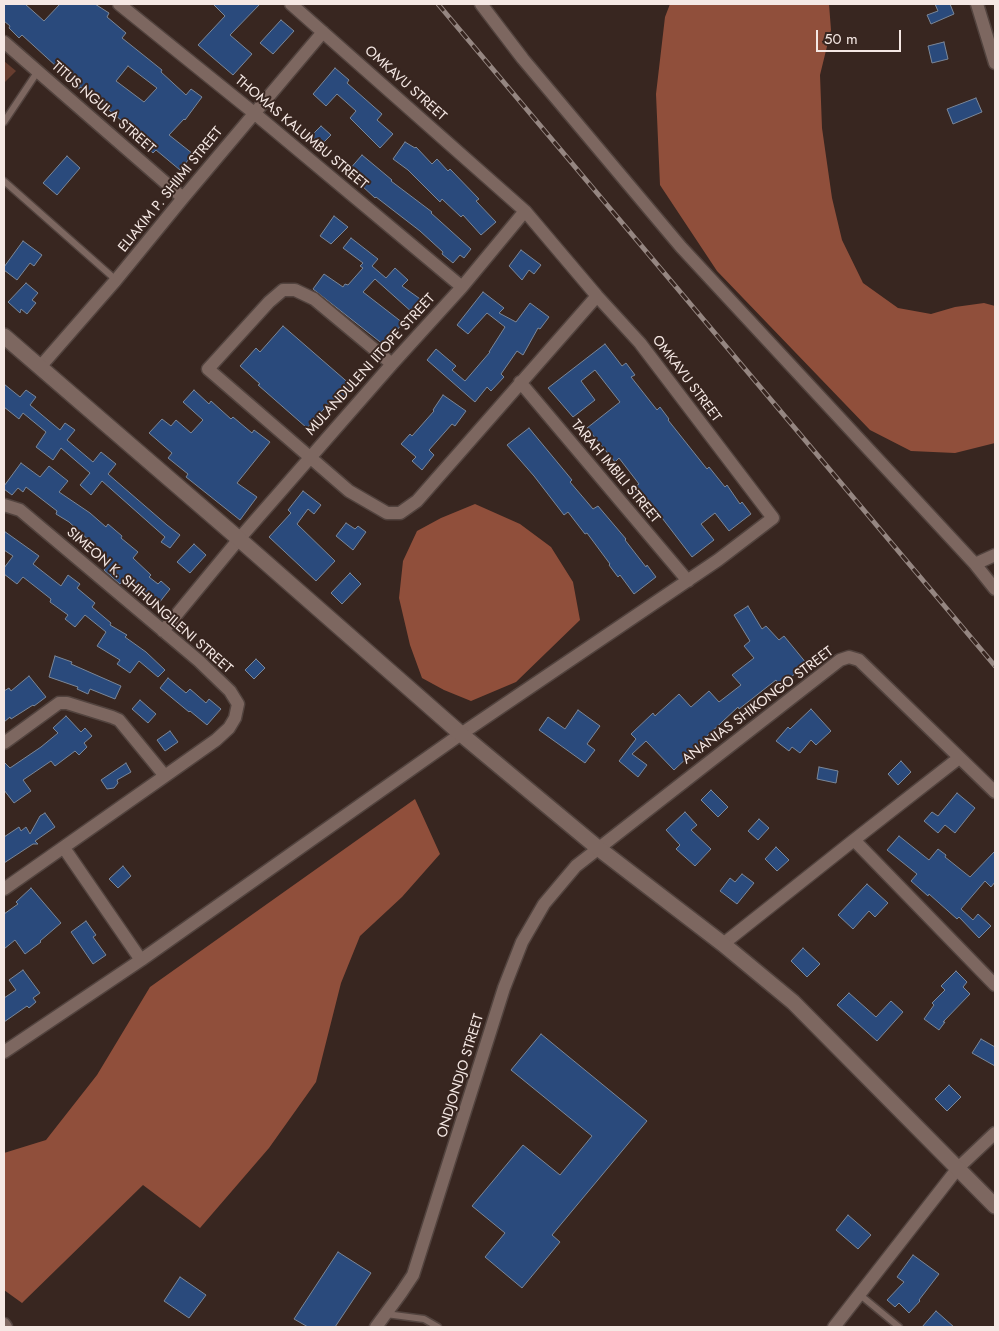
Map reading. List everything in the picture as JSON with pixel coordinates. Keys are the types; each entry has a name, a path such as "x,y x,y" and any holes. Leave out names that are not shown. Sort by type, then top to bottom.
{"street":[{"name":"THOMAS KALUMBU STREET","path":"119,4 254,113 462,287"},
{"name":"OMKAVU STREET","path":"4,1052 141,960 461,734 688,581 773,518 640,343 597,296 525,211 292,4"},
{"path":"481,4 523,59 682,248 975,564 995,589"},
{"path":"977,4 990,29 995,63"},
{"name":"ELIAKIM P. SHIIMI STREET","path":"40,367 116,280 323,32"},
{"name":"TITUS NGULA STREET","path":"4,42 183,198"},
{"name":"MULANDULENI IITOPE STREET","path":"163,631 239,538 462,287 525,211"},
{"path":"392,364 314,299 295,290 283,290 269,302 208,369 349,491 387,513 400,513 417,501 597,296"},
{"path":"4,336 239,538 461,734 598,848 723,944 793,1002 995,1206"},
{"name":"TARAH IMBILI STREET","path":"520,382 688,581"},
{"name":"SIMEON K. SHIHUNGILENI STREET","path":"4,505 20,510 199,660 230,692 238,704 235,718 229,728 166,776"},
{"path":"975,564 995,555"},
{"name":"ANANIAS SHIKONGO STREET","path":"598,848 840,660 849,657 859,660 995,792"},
{"path":"4,743 60,703 67,702 119,720 166,776 4,889"},
{"path":"723,944 959,758"},
{"path":"854,840 995,985"},
{"path":"64,848 141,960"},
{"name":"ONDJONDJO STREET","path":"376,1327 409,1281 417,1262 504,988 522,942 544,904 576,866 598,848"},
{"path":"834,1327 958,1168 995,1133"}],"lane":[{"path":"4,122 38,71"},
{"path":"4,181 116,280"},
{"path":"859,1294 899,1327"},
{"path":"386,1314 424,1320 438,1327"}],"shaded area":[{"path":"670,4 829,4 831,30 820,75 822,128 832,198 842,240 863,283 898,308 931,314 955,307 984,303 995,306 995,443 955,453 911,451 870,430 717,271 660,185 656,94 665,17"},
{"path":"4,61 16,71 4,83"},
{"path":"475,504 520,524 551,547 573,582 580,620 516,682 471,701 444,690 422,678 410,645 399,598 403,561 417,531 441,518"},
{"path":"415,799 440,854 402,897 360,936 341,983 316,1082 269,1148 200,1228 143,1185 22,1303 4,1290 4,1153 46,1140 97,1075 150,987"}],"building":[{"path":"4,4 25,4 44,21 60,4 95,4 109,13 107,17 126,33 122,38 162,70 161,72 186,95 191,89 202,97 185,120 169,135 193,154 180,170 156,150 153,153 125,127 127,125 81,87 78,89 67,80 69,78 22,35 19,38 4,21","holes":["128,66 157,88 144,102 116,81"]},
{"path":"213,4 260,4 230,35 252,54 233,75 198,45 225,16"},
{"path":"935,4 950,4 954,14 931,24 927,15 938,11"},
{"path":"281,20 294,31 273,54 260,43"},
{"path":"944,42 948,59 932,63 928,46"},
{"path":"335,68 349,80 347,83 382,114 377,120 393,134 380,148 350,118 356,111 337,94 326,106 313,94"},
{"path":"976,98 982,112 953,124 947,109"},
{"path":"321,126 331,135 321,145 311,136"},
{"path":"405,142 416,147 432,164 437,159 448,171 450,169 479,199 476,201 496,222 481,235 463,215 461,217 442,199 440,202 408,170 393,159"},
{"path":"362,155 391,181 432,212 471,249 464,258 460,255 453,263 420,231 375,198 361,185 363,183 349,170"},
{"path":"67,156 80,168 57,195 43,183"},
{"path":"334,216 348,227 331,244 320,236"},
{"path":"351,238 378,259 372,266 386,278 395,268 408,280 402,286 423,301 414,314 375,279 363,292 403,323 384,345 313,289 324,274 343,287 345,284 348,285 363,268 360,266 363,263 343,248"},
{"path":"23,241 42,255 34,266 30,263 17,280 4,270 4,267"},
{"path":"521,250 541,265 534,274 529,270 522,280 509,266"},
{"path":"26,283 38,293 32,300 36,303 27,314 21,309 20,313 8,302"},
{"path":"483,292 504,308 499,313 516,322 530,303 549,317 540,329 538,328 523,355 517,351 501,374 504,377 491,391 487,387 475,402 427,360 436,349 456,366 452,370 465,381 490,352 505,327 487,313 468,334 457,325"},
{"path":"283,326 352,386 336,404 332,400 307,428 258,385 260,384 240,366 256,348 260,352"},
{"path":"605,344 622,366 626,363 635,375 631,377 657,410 660,407 707,469 709,467 725,487 727,485 740,504 742,502 751,514 729,531 715,513 701,524 714,540 692,557 646,497 641,501 632,489 639,484 619,458 615,462 587,428 620,402 595,370 581,381 595,400 573,417 548,388"},
{"path":"4,384 20,397 26,390 36,397 30,405 60,430 65,423 75,430 67,440 93,462 101,452 116,464 108,474 180,535 170,548 161,542 165,537 102,481 91,495 80,485 90,473 61,448 53,460 36,447 46,432 23,413 19,419 4,407"},
{"path":"194,390 209,404 211,401 231,419 233,417 252,433 254,430 270,442 237,483 257,497 240,520 186,477 188,474 168,458 172,453 149,433 162,419 171,426 176,420 191,433 203,420 183,402"},
{"path":"443,395 466,411 455,426 452,424 429,450 434,455 422,470 412,461 416,457 401,444 410,434 412,436 434,411"},
{"path":"529,428 572,480 570,482 593,509 598,506 656,577 634,594 620,575 618,577 587,533 585,534 568,512 564,515 507,445"},
{"path":"21,463 40,477 49,466 68,481 59,492 90,513 106,527 108,524 138,552 133,558 151,575 149,577 158,584 161,581 170,589 159,603 143,590 142,592 126,577 120,584 104,570 110,562 90,545 92,543 69,522 56,514 57,511 26,487 23,492 18,488 12,495 4,489 4,486"},
{"path":"303,491 321,505 314,514 308,509 297,524 335,561 316,581 269,537 291,513 288,510"},
{"path":"346,523 355,529 358,526 366,532 353,550 336,536"},
{"path":"4,531 39,556 33,564 61,586 68,575 80,584 77,588 95,603 92,607 111,623 110,625 127,635 125,637 146,652 165,670 158,677 139,661 130,673 117,664 120,660 97,646 106,632 85,615 75,627 65,619 68,615 50,602 51,599 23,577 17,584 4,574 4,568 13,556 4,550"},
{"path":"194,544 206,555 190,573 177,562"},
{"path":"350,573 361,584 342,604 331,593"},
{"path":"748,606 762,629 766,626 779,640 784,636 807,664 780,686 776,680 739,709 738,707 706,737 707,739 691,756 674,770 646,741 632,754 647,765 638,777 619,761 636,739 631,734 653,713 655,716 679,694 691,707 709,691 719,702 741,685 732,675 754,658 744,646 750,641 734,615"},
{"path":"55,656 72,662 71,664 121,686 115,699 90,689 88,694 77,689 78,687 49,677"},
{"path":"256,659 265,668 254,679 245,670"},
{"path":"29,676 46,697 34,706 11,719 10,717 4,722 4,691 9,688 11,691"},
{"path":"168,678 186,693 190,689 206,703 209,699 221,709 207,725 160,688"},
{"path":"140,700 156,714 148,723 132,709"},
{"path":"811,709 831,731 816,745 811,740 800,753 792,747 789,751 776,741 788,727 790,729"},
{"path":"578,710 600,726 587,744 595,750 585,763 539,730 548,717 565,729"},
{"path":"66,716 81,732 85,728 92,736 84,743 87,747 79,755 75,751 55,766 51,761 23,780 31,791 14,803 4,790 4,762 10,768 41,747 58,733 53,728"},
{"path":"170,731 178,742 165,751 157,740"},
{"path":"901,761 911,772 898,785 888,774"},
{"path":"126,763 131,772 117,780 118,783 114,788 107,789 101,780"},
{"path":"819,767 838,771 836,783 817,779"},
{"path":"711,790 728,807 718,817 701,800"},
{"path":"957,793 975,808 955,833 945,825 938,833 924,821 932,812 938,816"},
{"path":"685,812 697,825 691,830 711,849 695,866 676,849 680,845 666,830"},
{"path":"45,813 55,827 35,841 38,844 33,844 4,863 4,837 19,827 21,831 26,827 30,834 40,816"},
{"path":"759,819 769,828 758,840 748,831"},
{"path":"899,836 929,860 938,849 970,877 995,851 995,882 991,887 985,881 961,909 973,920 978,914 991,926 979,938 959,917 957,919 911,881 917,874 887,850"},
{"path":"776,847 789,860 777,871 765,859"},
{"path":"123,866 131,876 118,888 109,879"},
{"path":"742,874 754,883 737,904 720,891 730,878 735,882"},
{"path":"867,884 888,903 875,917 869,911 853,929 838,915"},
{"path":"31,888 61,923 25,954 15,940 4,949 4,914 18,904 16,902"},
{"path":"86,921 96,935 93,937 106,955 93,964 71,932"},
{"path":"803,948 820,964 807,977 791,961"},
{"path":"23,970 40,993 33,998 36,1002 29,1008 27,1006 4,1022 4,998 16,990 9,980"},
{"path":"956,971 967,982 963,987 970,994 943,1022 945,1022 939,1030 924,1019 934,1005 932,1003 945,990 941,986"},
{"path":"849,993 876,1017 891,1001 903,1012 877,1041 837,1005"},
{"path":"541,1034 647,1121 552,1235 560,1242 522,1288 485,1257 505,1233 472,1206 523,1145 560,1175 592,1136 511,1070"},
{"path":"981,1039 995,1047 995,1066 972,1053"},
{"path":"949,1085 961,1097 947,1111 935,1099"},
{"path":"848,1215 871,1235 858,1249 836,1230"},
{"path":"338,1252 371,1273 335,1327 308,1327 294,1319"},
{"path":"913,1255 939,1274 909,1313 899,1303 895,1307 887,1300 904,1282 897,1277"},
{"path":"180,1277 206,1295 189,1318 164,1301"},
{"path":"936,1311 954,1327 922,1327"}],"railway":[{"path":"438,4 995,666"}]}
